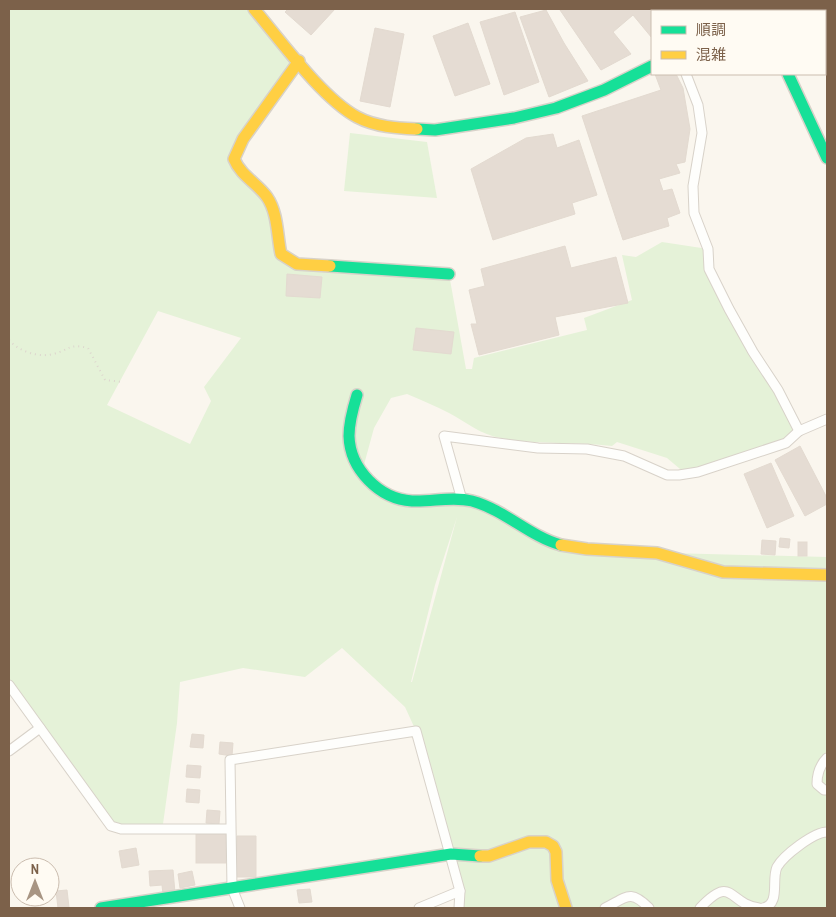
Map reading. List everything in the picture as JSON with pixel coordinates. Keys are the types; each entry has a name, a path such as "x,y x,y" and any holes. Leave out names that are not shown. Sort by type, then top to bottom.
{"street":[{"path":"254,9 319,85 342,106 358,117 390,128 435,130 514,118 556,108 604,90 651,66"},
{"path":"299,61 243,139 234,159 240,172 267,196 273,210 281,254 297,264 449,274"},
{"path":"686,75 698,105 702,133 693,186 694,213 708,249 709,269 729,309 753,352 778,390 799,431"},
{"path":"788,75 827,158"},
{"path":"357,395 348,434 351,451 357,466 379,490 393,498 408,500 462,500 488,506 550,542 572,548 598,551 650,552 719,571 827,575"},
{"path":"462,500 444,436 538,448 587,449 624,456 666,475 679,475 698,472 786,443 799,431 827,419"},
{"path":"9,685 111,826 120,829 230,829"},
{"path":"9,751 40,728"},
{"path":"240,908 232,888 230,760 416,732 451,854 460,891 459,908"},
{"path":"827,758 817,775 817,784 824,790 827,790"},
{"path":"763,908 771,905 774,900 777,868 786,856 812,836 821,832 827,832"},
{"path":"101,908 451,854 489,856 529,842 538,841 546,842 553,846 556,852 557,880 566,908"},
{"path":"419,908 460,891"},
{"path":"700,908 711,897 725,891 732,893 753,907 759,908"},
{"path":"605,908 626,897 634,896 639,898 649,908"}],"path":[{"path":"9,340 25,351 42,355 53,355 68,347 77,345 88,348 105,380 124,382"}],"green space":[{"path":"9,9 247,9 294,63 234,159 273,210 287,259 449,274 466,369 472,369 474,358 587,330 584,318 632,300 622,255 636,257 662,242 708,249 723,297 799,431 779,445 686,474 667,458 617,442 612,446 529,442 494,436 480,431 444,410 407,394 391,398 374,428 362,472 383,492 462,500 550,542 669,553 827,557 827,908 455,908 455,873 416,731 405,707 342,648 305,677 243,668 180,682 177,723 163,824 111,826 9,685","holes":["158,311 241,338 204,387 211,401 190,444 107,405","457,517 412,682 411,682 435,585"]},
{"path":"350,133 427,142 437,198 344,191"}],"building":[{"path":"288,9 335,9 311,35 285,12"},
{"path":"705,9 651,10 651,37 633,15 613,32 631,54 601,70 560,10"},
{"path":"546,10 588,81 549,97 520,17"},
{"path":"515,12 539,82 504,95 480,22"},
{"path":"468,23 490,84 455,96 433,36"},
{"path":"375,28 404,34 390,107 360,101"},
{"path":"655,75 676,75 683,88 690,129 685,162 676,164 680,173 659,179 663,191 672,189 680,213 667,218 669,226 623,240 582,116 661,90"},
{"path":"553,134 557,148 579,140 597,195 572,203 575,214 493,240 471,169 526,138"},
{"path":"565,246 571,268 616,257 628,303 555,317 559,335 479,355 471,324 477,324 469,290 485,286 481,269"},
{"path":"287,274 322,277 320,298 286,296"},
{"path":"416,328 454,332 451,354 413,350"},
{"path":"800,446 827,498 827,504 805,516 775,460"},
{"path":"771,463 794,516 767,528 744,474"},
{"path":"780,538 790,539 789,548 779,547"},
{"path":"762,540 776,541 775,555 761,554"},
{"path":"798,542 807,542 807,556 798,556"},
{"path":"192,734 204,735 203,748 190,747"},
{"path":"220,742 233,743 232,756 219,754"},
{"path":"187,765 201,766 200,778 186,777"},
{"path":"187,789 200,790 199,803 186,802"},
{"path":"207,810 220,811 219,824 206,823"},
{"path":"196,834 226,834 226,863 196,863"},
{"path":"237,836 256,836 256,877 236,877"},
{"path":"136,848 139,865 122,868 119,851"},
{"path":"173,870 175,893 163,894 162,885 150,886 149,871"},
{"path":"192,871 195,885 180,888 178,874"},
{"path":"310,889 312,902 299,903 297,890"},
{"path":"67,890 69,907 58,908 60,907 60,891"}],"traffic: fast":[{"path":"417,129 435,130 514,118 556,108 604,90 651,66"},
{"path":"788,75 827,158"},
{"path":"330,266 449,274"},
{"path":"357,395 350,426 351,448 361,471 378,488 388,495 412,501 457,499 472,501 495,510 538,536 561,545"},
{"path":"101,908 451,854 480,856"}],"traffic: slow":[{"path":"254,9 302,68 330,97 344,108 357,117 372,123 417,129"},
{"path":"299,61 243,139 234,159 245,175 263,192 271,203 281,254 297,264 330,266"},
{"path":"561,545 587,549 657,553 723,572 827,575"},
{"path":"480,856 489,856 529,842 546,842 553,846 556,852 557,880 566,908"}]}
